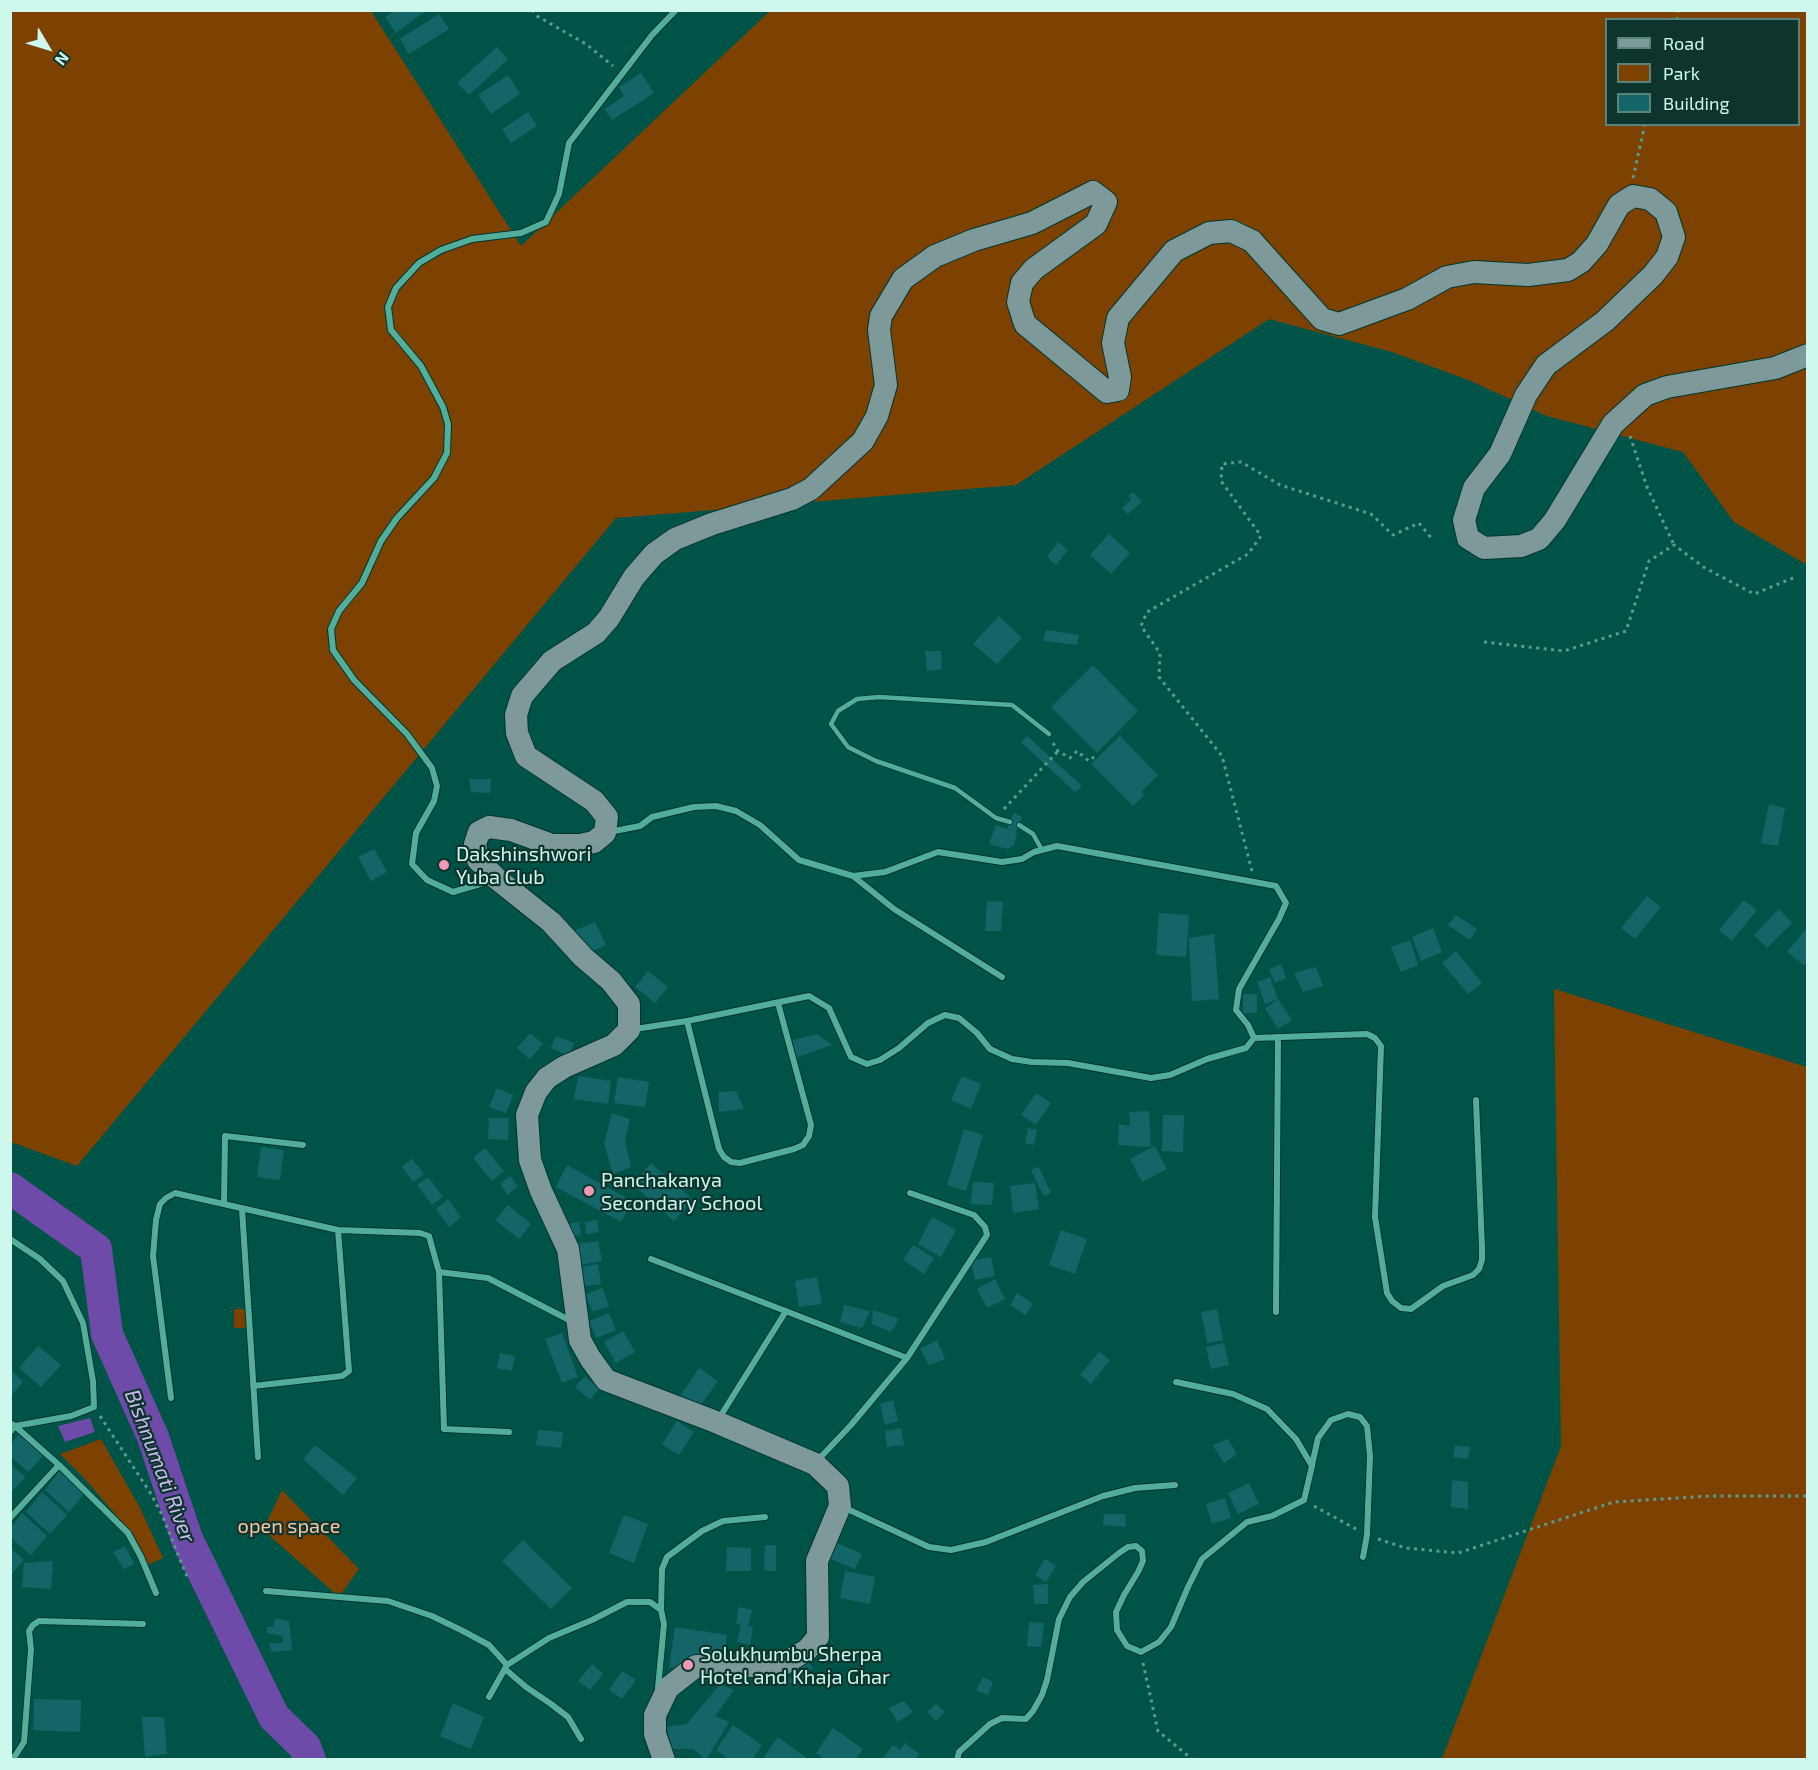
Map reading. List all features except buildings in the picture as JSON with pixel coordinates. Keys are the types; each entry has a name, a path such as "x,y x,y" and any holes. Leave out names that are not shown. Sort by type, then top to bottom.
{"street":[{"path":"497,879 453,892 427,880 412,864 416,833 434,801 436,786 432,768 408,734 354,680 333,650 331,629 339,610 362,583 381,541 397,518 434,478 447,453 448,424 443,407 421,366 391,330 388,307 396,288 419,262 441,250 472,239 521,233 546,222 559,194 569,143 622,72 676,10"},
{"path":"605,833 607,817 594,801 526,756 517,733 516,716 522,696 552,661 596,633 609,618 634,577 654,554 675,539 712,524 792,499 811,489 862,441 877,416 886,385 879,330 881,316 903,279 935,256 974,240 1032,223 1093,192 1106,201 1096,224 1034,268 1022,283 1018,302 1025,324 1107,392 1119,390 1120,376 1113,342 1118,318 1174,251 1209,233 1231,231 1252,241 1322,319 1339,324 1407,299 1447,277 1473,272 1528,275 1568,270 1581,262 1597,244 1619,205 1633,196 1650,199 1666,212 1674,237 1667,257 1653,275 1605,321 1546,364 1526,395 1500,454 1474,488 1464,520 1468,538 1484,548 1521,546 1539,539 1555,520 1613,424 1645,395 1667,387 1775,368 1808,355"},
{"path":"629,1030 629,1004 611,981 583,957 551,922 497,879 478,860 475,844 479,832 489,827 511,830 552,845 580,846 594,842 605,833 640,826 652,817 694,807 716,806 736,811 760,825 800,860 853,876 894,909 1002,977"},
{"path":"853,876 885,872 938,852 1002,862 1022,859 1057,846 1276,886 1286,903 1239,989 1236,1010 1248,1025 1254,1038"},
{"path":"655,1715 668,1688 696,1666 780,1666 807,1650 818,1636 817,1561 840,1506 838,1486 815,1464 717,1422 606,1380 590,1358 580,1340 568,1249 541,1191 531,1160 527,1115 536,1092 547,1078 564,1067 614,1045 629,1030 687,1021 809,996 829,1008 851,1057 867,1064 880,1060 899,1048 928,1023 945,1015 959,1018 977,1033 990,1049 1012,1059 1068,1063 1151,1078 1170,1075 1208,1059 1246,1048 1254,1038 1367,1034 1375,1038 1380,1046 1376,1217 1387,1293 1392,1301 1401,1308 1411,1309 1443,1286 1473,1275 1479,1269 1482,1260 1476,1100"},
{"path":"687,1021 719,1149 731,1162 740,1163 794,1149 803,1145 809,1137 811,1125 778,1003"},
{"path":"1276,1312 1278,1037"},
{"path":"224,1204 225,1136 303,1145"},
{"path":"171,1398 153,1256 156,1220 160,1204 175,1193 338,1230 420,1233 429,1236 439,1272 444,1428 509,1432"},
{"path":"815,1464 907,1358 987,1235 985,1227 974,1215 910,1193"},
{"path":"242,1209 258,1457"},
{"path":"253,1386 342,1376 349,1371 338,1230"},
{"path":"10,1239 40,1259 63,1281 83,1323 93,1381 94,1407 71,1416 12,1427"},
{"path":"651,1259 907,1358"},
{"path":"439,1272 488,1278 577,1324"},
{"path":"717,1422 786,1311"},
{"path":"1176,1382 1233,1394 1268,1409 1296,1439 1312,1466"},
{"path":"957,1760 959,1752 990,1724 1002,1718 1026,1719 1033,1712 1047,1680 1059,1619 1070,1597 1083,1582 1119,1553 1128,1547 1136,1546 1142,1551 1143,1561 1116,1612 1118,1630 1127,1646 1141,1652 1159,1641 1171,1627 1202,1559 1247,1522 1272,1516 1304,1500 1318,1438 1331,1420 1348,1414 1360,1417 1367,1426 1370,1456 1367,1535 1363,1557"},
{"path":"12,1427 59,1464 128,1533 156,1593"},
{"path":"10,1518 59,1464"},
{"path":"840,1506 929,1547 951,1550 986,1542 1103,1496 1135,1488 1174,1485"},
{"path":"664,1760 655,1734 664,1624 661,1610 662,1569 667,1557 702,1531 723,1521 765,1517"},
{"path":"266,1591 388,1601 432,1616 489,1646 526,1687 568,1717 581,1739"},
{"path":"489,1697 506,1667 549,1638 627,1602 650,1602 661,1610"},
{"path":"10,1759 15,1756 24,1742 31,1649 29,1631 33,1625 39,1621 143,1624"}],"lane":[{"path":"1010,822 996,818 955,788 876,761 848,747 831,724 838,711 857,699 879,697 1012,705 1048,734"},
{"path":"1019,825 1033,834 1042,850"}],"path":[{"path":"532,10 537,16 586,44 622,72"},
{"path":"1633,196 1632,174 1644,126"},
{"path":"1623,415 1647,487 1674,545 1705,568 1754,594 1793,578"},
{"path":"1255,881 1222,756 1159,677 1160,653 1141,626 1147,612 1248,554 1261,536 1221,481 1222,464 1241,462 1280,485 1371,514 1393,535 1419,523 1432,539"},
{"path":"1484,642 1564,651 1626,631 1649,561 1674,545"},
{"path":"996,818 1058,751 1070,758 1077,751 1089,761 1095,756"},
{"path":"94,1407 151,1494 189,1579"},
{"path":"1304,1500 1367,1535 1406,1548 1458,1553 1614,1502 1710,1496 1808,1496"},
{"path":"1141,1652 1158,1731 1193,1760"}],"green space":[{"path":"11,11 371,11 521,246 770,11 1807,11 1807,565 1734,522 1683,452 1547,416 1471,381 1392,352 1269,319 1016,485 616,518 77,1166 11,1142"},
{"path":"1554,989 1807,1067 1807,1759 1442,1759 1561,1446"},
{"path":"234,1309 248,1309 250,1328 234,1328"},
{"path":"101,1439 139,1506 163,1558 147,1565 128,1529 60,1454"},
{"name":"open space","path":"282,1490 359,1569 339,1597 263,1530"}],"shaded area":[{"path":"90,1418 95,1432 65,1442 58,1426"}],"waterway":[{"name":"Bishnumati River","path":"10,1188 96,1249 107,1334 153,1437 187,1539 274,1717 305,1747 310,1760"}],"place":[{"name":"Dakshinshwori Yuba Club","path":"444,865"},
{"name":"Panchakanya Secondary School","path":"589,1191"},
{"name":"Solukhumbu Sherpa Hotel and Khaja Ghar","path":"688,1665"}]}
